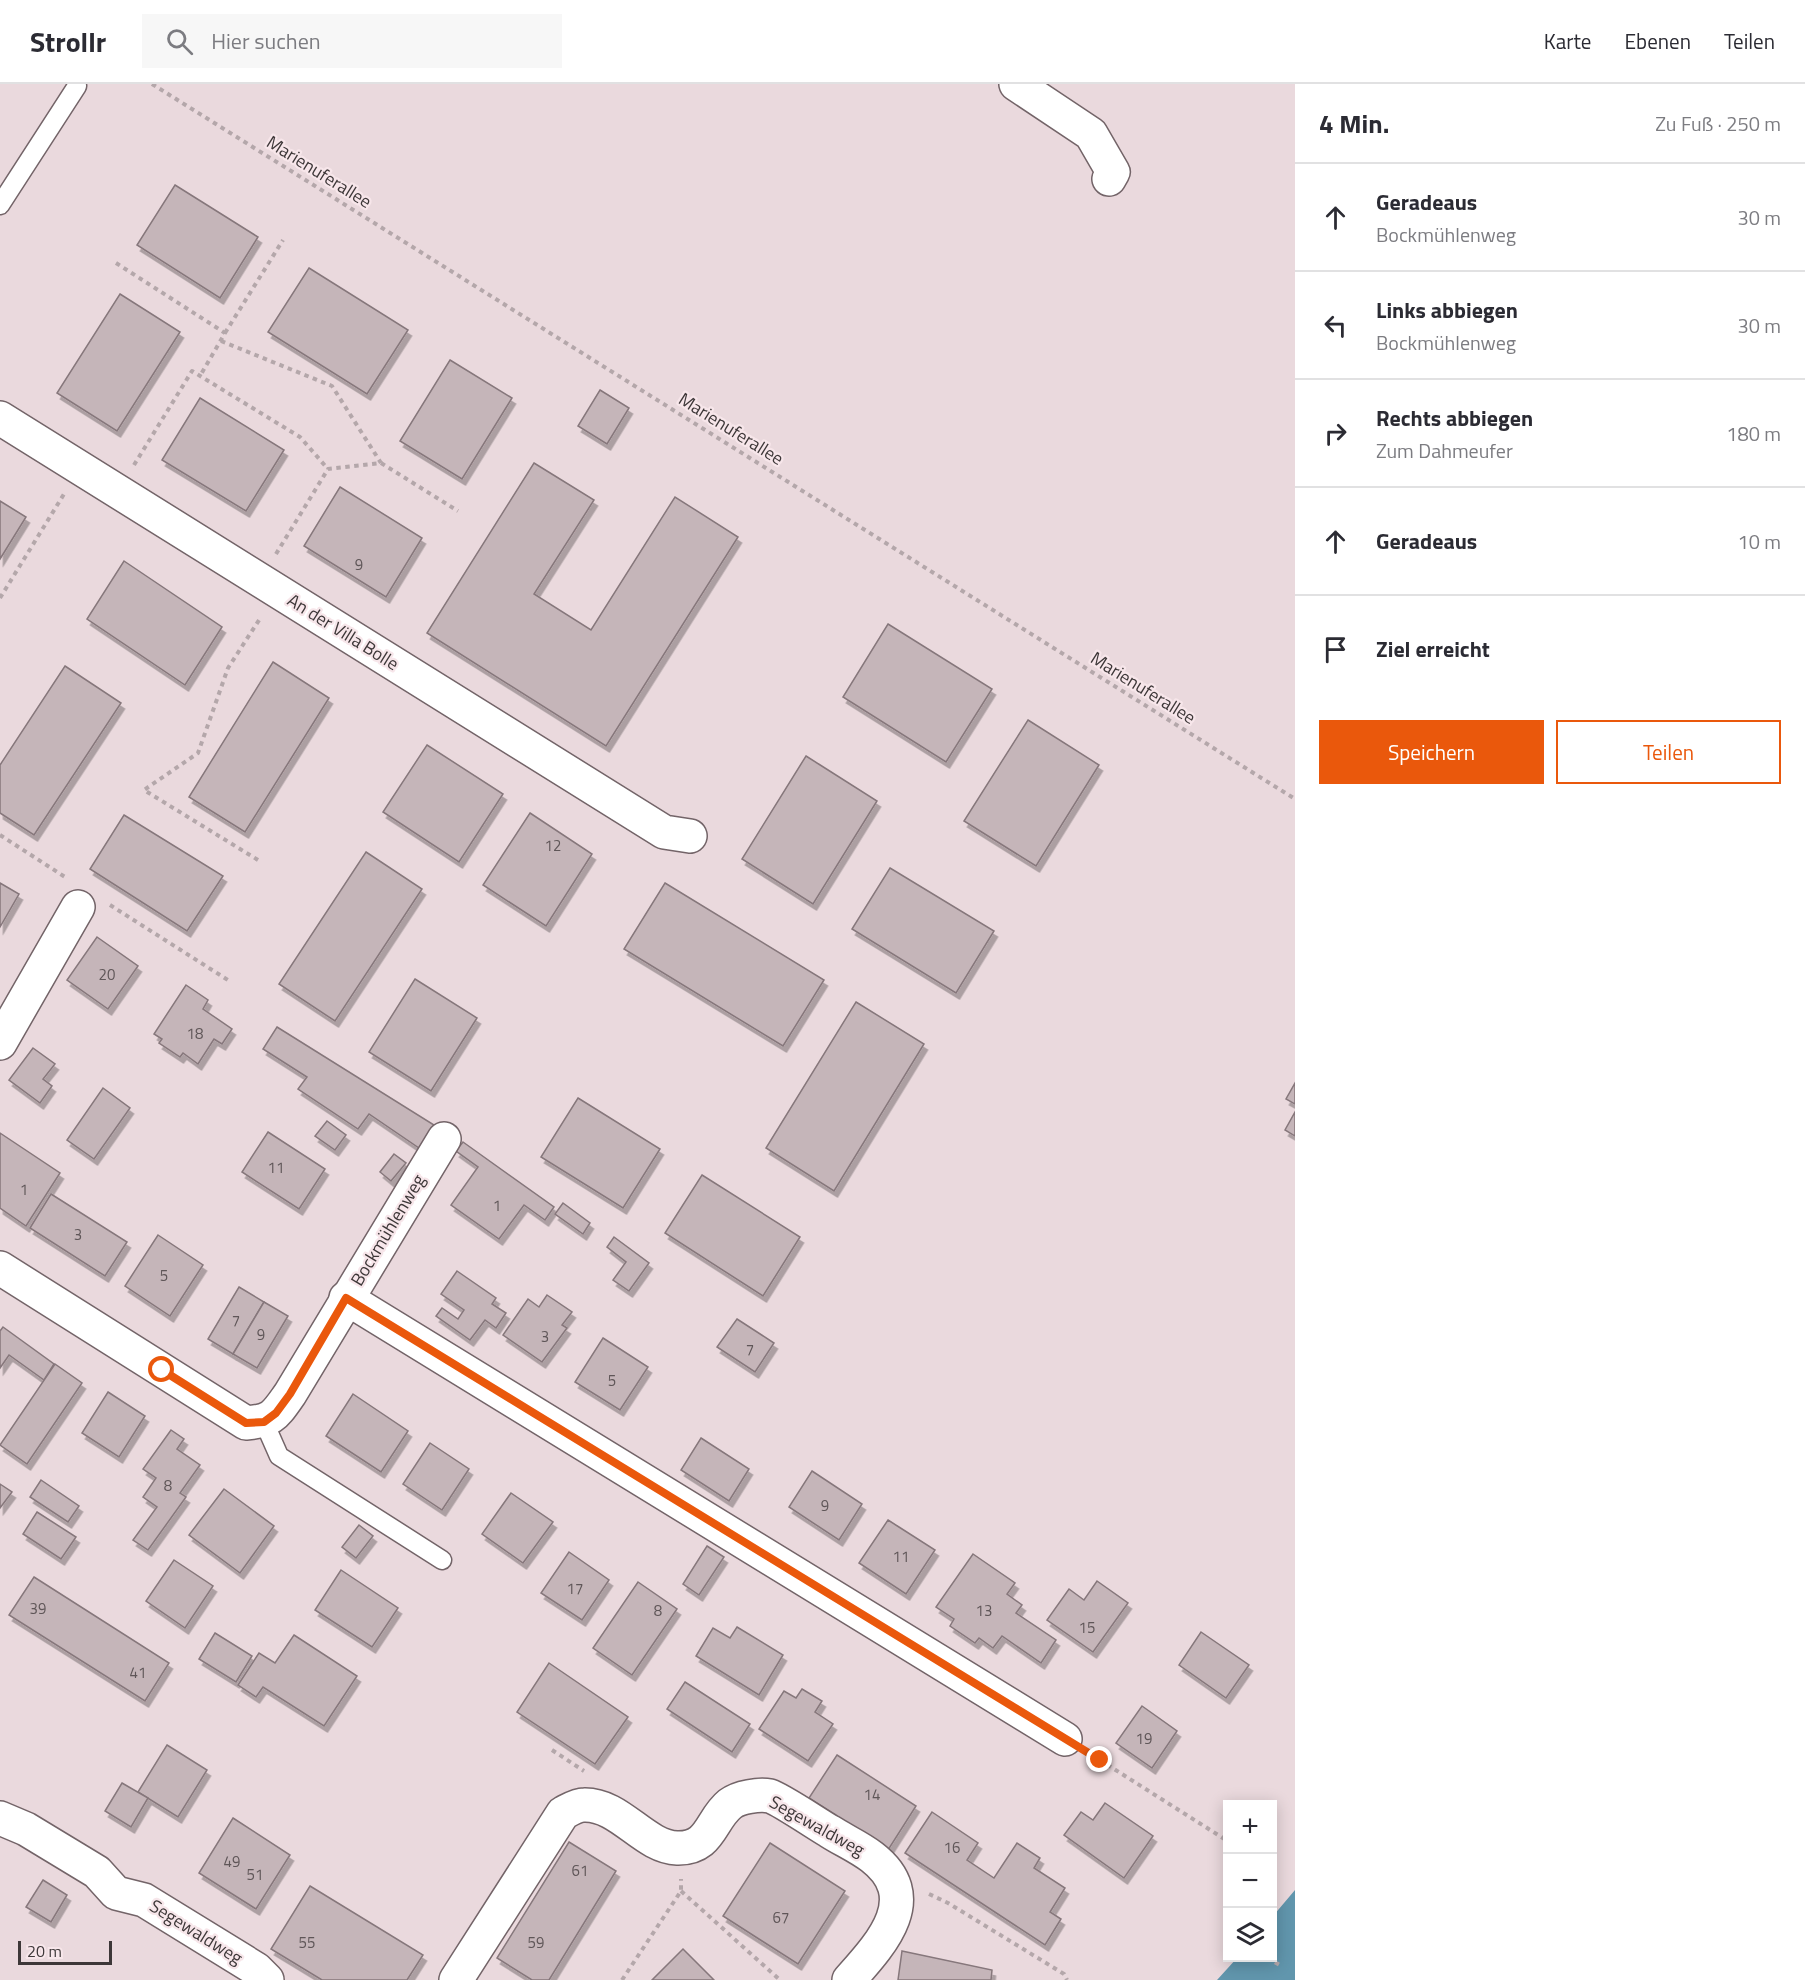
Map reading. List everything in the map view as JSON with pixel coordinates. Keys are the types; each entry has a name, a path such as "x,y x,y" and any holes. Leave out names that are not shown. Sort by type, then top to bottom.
{"street":[{"path":"1016,84 1090,134 1113,172 1109,179"},
{"name":"An der Villa Bolle","path":"0,418 664,832 690,836"},
{"path":"0,1043 84,896"},
{"name":"Bockmühlenweg","path":"264,1422 276,1413 290,1394 444,1139"},
{"path":"0,1268 246,1423 264,1422"},
{"path":"346,1298 1065,1739"},
{"name":"Segewaldweg","path":"680,1849 701,1843 730,1803 748,1797 771,1796 872,1857 888,1874 896,1896"},
{"path":"456,1980 563,1813 582,1804 604,1808 665,1847 680,1849"},
{"name":"Segewaldweg","path":"0,1818 26,1828 97,1872 116,1893 144,1900 256,1969 267,1980"},
{"path":"849,1980 881,1944 892,1922 896,1896"}],"lane":[{"path":"0,205 77,86"},
{"path":"264,1422 279,1456 442,1560"}],"path":[{"name":"Marienuferallee","path":"152,84 1295,800"},
{"path":"200,376 283,240"},
{"path":"116,263 225,333"},
{"path":"221,341 332,386 381,463 458,511"},
{"path":"145,447 192,371 300,437 328,469"},
{"path":"328,469 381,463"},
{"path":"0,598 80,468"},
{"path":"286,538 328,469"},
{"path":"247,640 228,668 198,753 144,790 258,860"},
{"path":"0,835 84,896 231,982"},
{"path":"1065,1739 1223,1838"},
{"path":"622,1980 681,1891 680,1849"},
{"path":"681,1891 780,1980"},
{"path":"896,1896 924,1892 948,1903 1064,1974 1067,1980"},
{"path":"1274,1962 1280,1965"}],"water":[{"path":"1295,1890 1295,1980 1217,1980 1233,1962 1277,1962 1277,1911"}],"building":[{"path":"175,185 258,237 220,298 137,245"},
{"path":"309,268 408,330 367,394 268,332"},
{"path":"120,294 180,332 117,431 57,393"},
{"path":"450,360 512,398 462,479 400,441"},
{"path":"600,390 629,408 607,444 578,426"},
{"path":"200,398 284,450 246,511 162,460"},
{"path":"534,463 594,500 534,594 591,630 675,497 738,537 606,746 427,633"},
{"path":"340,487 422,538 386,597 304,546"},
{"path":"0,501 26,517 0,559"},
{"path":"124,561 222,627 185,685 87,619"},
{"path":"888,624 992,689 946,762 843,697"},
{"path":"273,662 329,698 245,832 189,797"},
{"path":"65,666 121,703 34,835 0,813 0,765"},
{"path":"1028,720 1099,765 1036,866 964,821"},
{"path":"427,745 503,794 459,862 383,812"},
{"path":"806,756 877,801 813,904 742,859"},
{"path":"530,813 592,854 546,926 483,885"},
{"path":"124,815 223,876 187,931 90,869"},
{"path":"366,852 422,889 335,1021 279,984"},
{"path":"890,868 994,931 956,993 852,929"},
{"path":"0,883 19,894 0,927"},
{"path":"665,883 824,980 783,1046 624,949"},
{"path":"97,937 138,966 108,1009 67,980"},
{"path":"415,979 477,1018 431,1091 369,1052"},
{"path":"186,985 208,1000 203,1009 232,1029 222,1044 214,1039 198,1064 183,1053 180,1057 159,1043 162,1039 154,1034"},
{"path":"856,1002 924,1044 834,1191 766,1148"},
{"path":"277,1027 434,1125 419,1148 369,1114 358,1129 298,1089 307,1077 263,1049"},
{"path":"33,1048 55,1064 43,1079 52,1086 40,1103 9,1080"},
{"path":"1295,1083 1295,1104 1286,1099"},
{"path":"103,1088 130,1108 94,1159 67,1140"},
{"path":"578,1098 660,1149 623,1208 541,1157"},
{"path":"1295,1112 1295,1136 1285,1130"},
{"path":"327,1121 346,1135 335,1150 315,1136"},
{"path":"268,1132 325,1169 299,1209 242,1172"},
{"path":"0,1133 60,1173 26,1226 0,1208"},
{"path":"463,1142 554,1207 545,1220 524,1205 499,1239 451,1205 478,1167 456,1151"},
{"path":"394,1154 406,1163 391,1181 380,1172"},
{"path":"702,1175 800,1237 763,1296 665,1233"},
{"path":"51,1194 127,1242 105,1276 30,1228"},
{"path":"563,1203 590,1223 583,1234 555,1214"},
{"path":"158,1235 203,1265 170,1316 125,1286"},
{"path":"614,1237 649,1263 629,1291 613,1280 626,1262 607,1247"},
{"path":"457,1271 496,1298 492,1304 506,1313 496,1328 485,1320 470,1340 436,1316 442,1308 458,1319 464,1310 441,1294"},
{"path":"239,1287 264,1302 233,1354 208,1339"},
{"path":"547,1295 572,1312 562,1325 567,1328 542,1362 503,1335 528,1299 539,1307"},
{"path":"264,1302 288,1316 257,1368 233,1354"},
{"path":"737,1319 774,1343 755,1372 717,1347"},
{"path":"3,1327 54,1364 44,1380 9,1355 0,1368 0,1331"},
{"path":"603,1338 648,1367 620,1410 575,1382"},
{"path":"55,1364 82,1383 27,1464 0,1445"},
{"path":"108,1392 145,1416 119,1457 82,1433"},
{"path":"353,1394 408,1431 381,1472 326,1436"},
{"path":"171,1430 184,1439 177,1449 200,1465 180,1493 186,1497 148,1550 133,1540 157,1507 143,1497 156,1478 143,1469"},
{"path":"701,1438 749,1469 729,1501 681,1470"},
{"path":"430,1443 469,1469 442,1510 403,1484"},
{"path":"812,1471 862,1504 839,1540 789,1507"},
{"path":"41,1480 79,1506 68,1522 30,1497"},
{"path":"0,1484 12,1492 0,1508"},
{"path":"224,1489 274,1526 240,1573 189,1535"},
{"path":"511,1493 553,1522 523,1563 482,1534"},
{"path":"37,1512 76,1537 61,1559 23,1534"},
{"path":"888,1520 935,1550 906,1594 859,1563"},
{"path":"359,1525 373,1536 356,1558 342,1547"},
{"path":"707,1546 724,1557 699,1595 683,1584"},
{"path":"569,1552 609,1580 582,1620 541,1593"},
{"path":"973,1554 1015,1583 1007,1594 1022,1605 1016,1613 1056,1640 1041,1663 1002,1636 993,1648 979,1638 975,1643 950,1626 954,1619 936,1607"},
{"path":"174,1560 213,1586 185,1628 146,1601"},
{"path":"341,1570 398,1608 372,1647 315,1610"},
{"path":"34,1577 169,1663 145,1701 9,1615"},
{"path":"1097,1581 1128,1603 1093,1652 1047,1620 1069,1589 1084,1600"},
{"path":"638,1582 677,1609 632,1675 593,1648"},
{"path":"737,1627 783,1655 759,1695 696,1656 713,1628 730,1638"},
{"path":"1201,1632 1249,1665 1226,1698 1179,1665"},
{"path":"215,1633 252,1656 236,1682 199,1659"},
{"path":"294,1635 357,1676 324,1726 263,1687 256,1697 238,1685 259,1653 275,1663"},
{"path":"549,1663 628,1717 595,1764 517,1712"},
{"path":"685,1682 750,1724 732,1752 667,1709"},
{"path":"802,1689 822,1701 815,1712 833,1724 808,1761 759,1729 784,1691 796,1698"},
{"path":"1142,1706 1177,1731 1152,1768 1116,1743"},
{"path":"167,1745 207,1770 178,1817 138,1792"},
{"path":"837,1755 916,1806 888,1850 809,1798"},
{"path":"122,1783 148,1798 131,1827 105,1811"},
{"path":"1105,1803 1153,1836 1124,1878 1064,1835 1081,1812 1093,1820"},
{"path":"932,1812 978,1843 967,1860 994,1878 1017,1843 1040,1858 1034,1868 1065,1888 1050,1912 1061,1919 1045,1945 905,1853"},
{"path":"233,1818 290,1855 256,1909 199,1873"},
{"path":"569,1842 616,1871 549,1980 532,1980 497,1958"},
{"path":"770,1843 845,1891 798,1964 723,1916"},
{"path":"43,1880 67,1895 51,1922 26,1907"},
{"path":"310,1886 423,1955 407,1980 322,1980 271,1949"},
{"path":"683,1949 714,1980 652,1980"},
{"path":"902,1951 992,1970 991,1980 898,1980"}],"route":[{"path":"162,1370 246,1423 264,1422 276,1413 290,1394 346,1298 1100,1760"}]}
